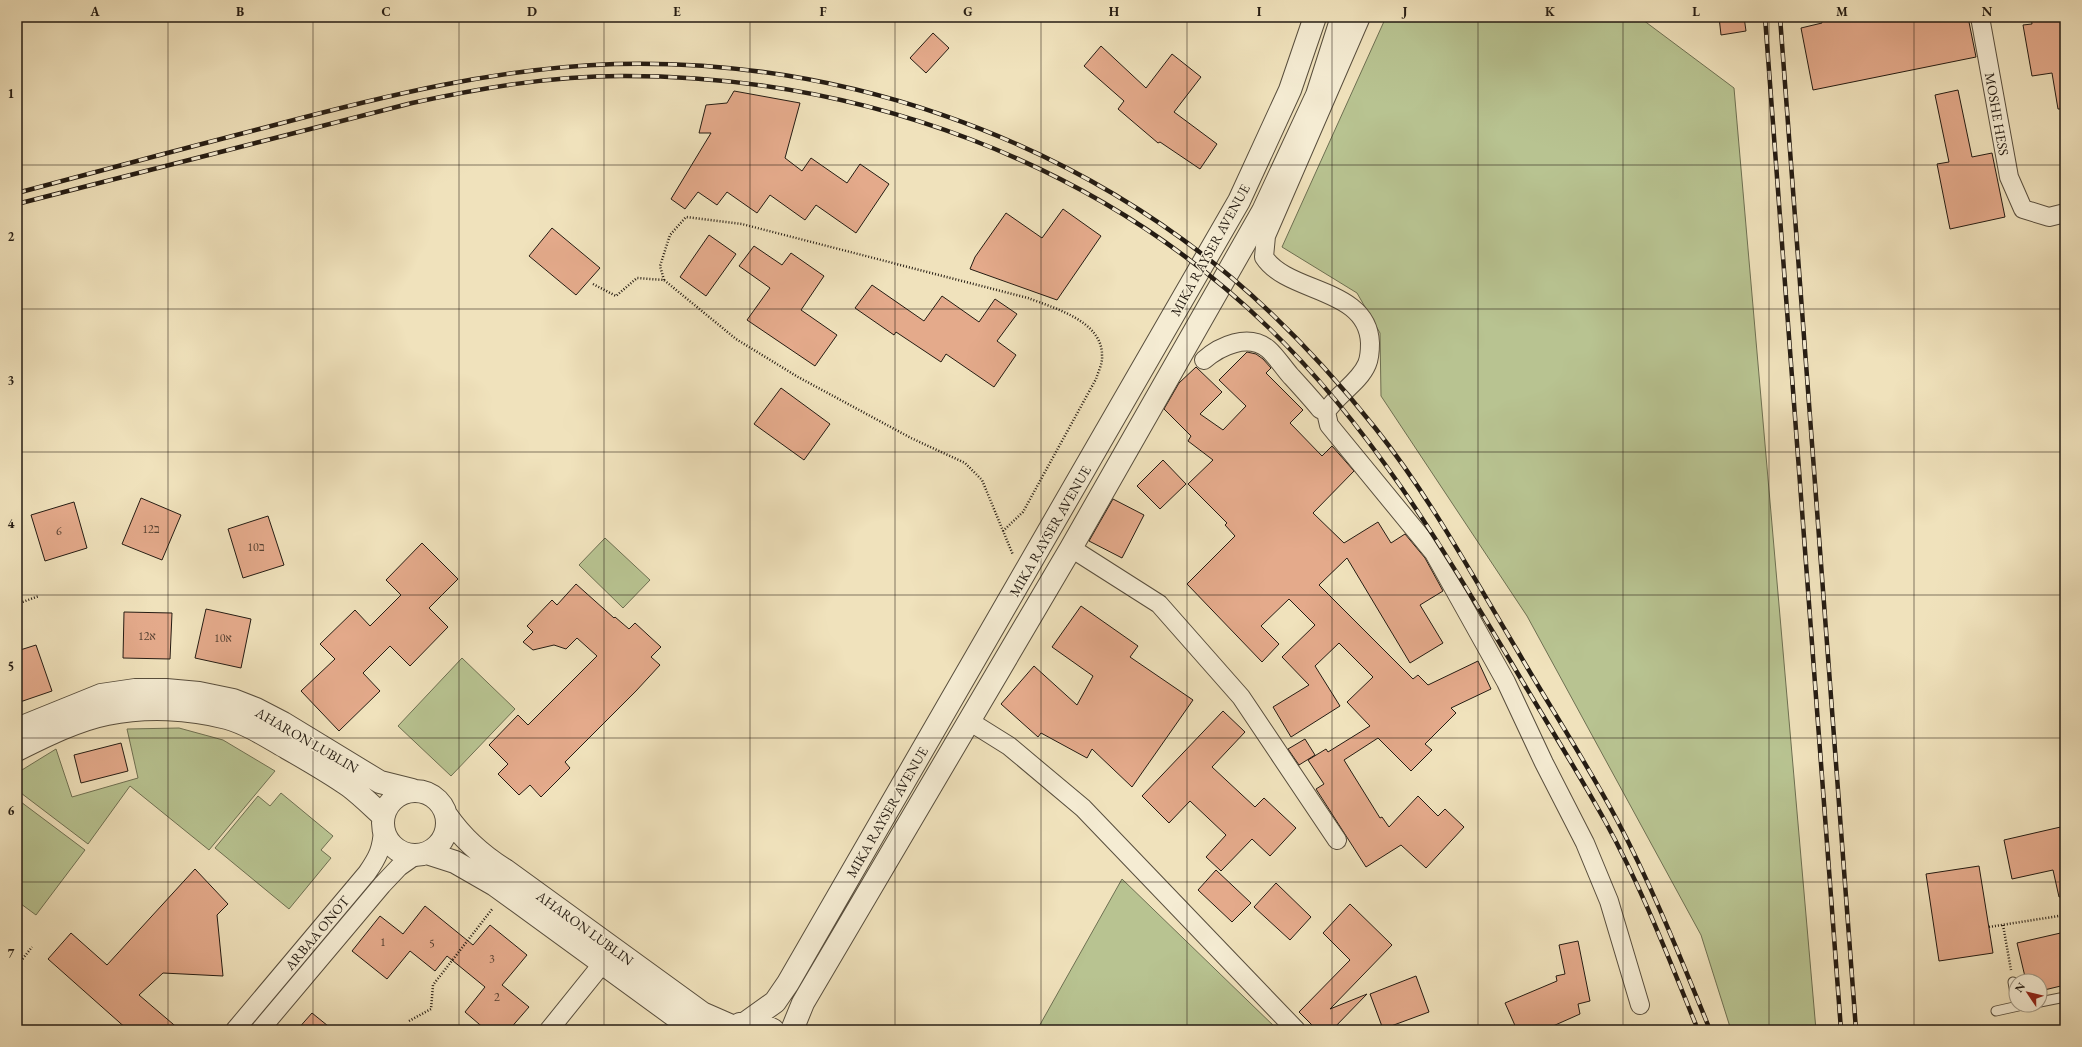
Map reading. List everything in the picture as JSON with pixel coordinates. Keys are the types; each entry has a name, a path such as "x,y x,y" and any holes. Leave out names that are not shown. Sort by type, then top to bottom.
{"street":[{"name":"MIKA RAYSER AVENUE","path":"737,1027 775,1002 788,984 1240,201 1290,90 1315,17"},
{"name":"MIKA RAYSER AVENUE","path":"792,1030 803,1003 1071,548 1263,211 1317,95 1342,17"},
{"path":"1361,17 1266,236 1264,258 1276,271 1342,300 1354,310 1363,321 1369,335 1370,350 1367,364 1359,376 1335,399 1326,412 1329,425 1434,553 1506,682 1544,763 1586,843 1609,901 1640,1004"},
{"name":"MOSHE HESS","path":"1980,17 2009,177 2023,208 2050,217 2065,214"},
{"path":"1204,360 1213,352 1223,347 1243,342 1252,342 1268,348 1320,410 1326,412"},
{"path":"1071,548 1159,604 1241,697 1337,840"},
{"name":"AHARON LUBLIN","path":"17,729 101,696 135,690 166,690 199,693 233,700 256,709 283,723 380,782 412,790"},
{"name":"AHARON LUBLIN","path":"17,750 60,731 106,714 144,709 196,712 228,719 274,740 350,787 383,822"},
{"path":"969,721 1009,746 1083,808 1296,1030"},
{"path":"412,790 430,794 443,807 447,816 446,829 441,841 422,854 407,854 391,845 383,822 387,806 393,798 412,790"},
{"name":"AHARON LUBLIN","path":"447,816 460,835 486,858 505,870 694,1030"},
{"name":"ARBAA ONOT","path":"235,1030 367,873 376,860 382,845 383,822"},
{"name":"AHARON LUBLIN","path":"422,854 455,862 702,1012 737,1027 758,1022 773,1030"},
{"name":"ARBAA ONOT","path":"260,1030 382,885 399,867 422,854"},
{"path":"549,1030 608,956"}],"lane":[{"path":"2048,1000 2065,997"},
{"path":"1996,1010 2008,1007"}],"path":[{"path":"1003,531 1023,512 1096,379 1103,356 1100,339 1083,323 1064,313 1028,298 742,224 686,217 670,235 660,266 664,280 736,339 791,373 911,438 965,463 982,480 1003,531 1023,577"},
{"path":"593,284 616,296 637,278 664,280"},
{"path":"17,604 39,596"},
{"path":"409,1021 432,1009 433,985 505,893"},
{"path":"1989,927 2065,915"},
{"path":"2004,925 2012,973"},
{"path":"17,966 32,947"}],"green space":[{"path":"1386,17 1639,17 1734,88 1816,1030 1731,1030 1701,935 1527,616 1381,396 1380,333 1357,293 1282,247"},
{"path":"605,538 650,580 623,608 579,565"},
{"path":"462,658 515,709 451,776 398,726"},
{"path":"179,728 223,740 275,771 209,850 130,786 88,844 17,790 17,773 56,749 72,797 138,778 127,729"},
{"path":"281,793 333,836 321,850 331,858 289,909 215,848 258,796 270,806"},
{"path":"17,799 85,850 36,915 17,901"},
{"path":"1122,879 1278,1030 1037,1030"}],"building":[{"path":"1719,17 1744,17 1746,31 1721,35"},
{"path":"1821,17 1968,17 1976,57 1813,90 1801,28 1822,23"},
{"path":"2031,17 2065,17 2065,109 2058,109 2052,73 2032,76 2023,25 2032,24"},
{"path":"933,33 949,48 926,73 910,58"},
{"path":"1101,46 1146,88 1172,54 1201,77 1174,112 1217,144 1200,169 1160,142 1158,143 1118,109 1124,101 1084,66"},
{"path":"1958,90 1972,157 1992,153 2005,217 1950,229 1937,164 1949,162 1935,95"},
{"path":"734,91 800,103 785,158 802,171 811,158 847,183 860,164 889,184 856,233 816,205 805,220 770,195 757,213 727,192 717,205 698,192 685,209 671,199 711,133 699,133 706,105 727,103"},
{"path":"1063,209 1101,236 1057,300 970,269 975,257 1006,213 1042,238"},
{"path":"552,228 600,268 576,295 529,256"},
{"path":"709,235 736,254 706,296 680,277"},
{"path":"754,246 782,265 791,253 824,276 801,310 837,335 815,366 747,320 770,288 739,266"},
{"path":"872,285 924,321 942,296 979,322 995,299 1017,314 997,341 1016,355 994,387 946,354 941,362 896,332 894,335 855,308"},
{"path":"1247,352 1256,354 1263,359 1271,368 1266,373 1303,410 1290,423 1322,456 1332,446 1354,471 1313,513 1344,543 1378,522 1391,543 1405,534 1425,558 1443,591 1420,605 1443,643 1410,663 1347,558 1319,585 1413,679 1418,675 1428,685 1478,661 1491,689 1451,708 1456,713 1425,744 1432,750 1411,771 1378,738 1344,760 1380,818 1382,817 1389,827 1418,796 1438,816 1445,809 1464,827 1426,868 1401,845 1366,867 1316,789 1324,784 1308,760 1326,749 1328,752 1370,726 1347,702 1373,677 1339,643 1315,666 1340,706 1291,737 1273,707 1309,685 1282,657 1315,625 1289,599 1261,626 1279,644 1262,662 1187,584 1235,536 1225,525 1227,523 1188,484 1213,460 1188,441 1191,436 1164,409 1179,383 1196,367 1222,392 1200,414 1223,430 1246,406 1219,380"},
{"path":"781,388 830,424 804,460 754,424"},
{"path":"1163,460 1186,484 1160,509 1137,486"},
{"path":"141,498 181,515 162,560 122,544"},
{"path":"1113,499 1144,515 1122,558 1089,541"},
{"path":"74,502 87,548 45,561 31,515"},
{"path":"268,516 284,565 243,578 228,529"},
{"path":"422,543 458,579 429,608 448,627 410,666 390,646 363,673 380,691 339,731 301,691 335,659 320,644 355,610 370,626 401,595 386,580"},
{"path":"576,584 614,618 615,617 629,629 635,623 661,647 651,657 660,665 565,762 570,768 541,797 530,785 519,795 498,774 508,764 489,745 518,715 528,725 597,656 577,638 566,649 554,645 533,650 523,642 533,632 527,626 552,600 557,605"},
{"path":"1081,606 1138,646 1130,657 1193,700 1132,787 1092,749 1087,758 1041,733 1038,737 1001,704 1034,666 1077,705 1093,676 1052,647"},
{"path":"206,609 251,619 241,668 195,658"},
{"path":"124,612 172,613 170,659 123,658"},
{"path":"36,645 52,691 17,703 17,651"},
{"path":"1223,711 1245,732 1212,767 1255,807 1264,798 1296,828 1270,856 1252,839 1221,871 1206,857 1226,835 1190,801 1169,823 1142,796"},
{"path":"1305,739 1315,755 1299,765 1288,749"},
{"path":"121,743 128,771 81,783 74,755"},
{"path":"2065,826 2065,896 2059,897 2053,870 2012,879 2004,840"},
{"path":"1979,866 1993,953 1939,961 1926,874"},
{"path":"195,869 228,904 217,915 223,976 163,973 139,995 180,1030 128,1030 48,959 71,933 107,965"},
{"path":"1216,870 1251,903 1232,922 1198,890"},
{"path":"1276,883 1311,917 1290,940 1254,907"},
{"path":"1350,904 1392,945 1330,1009 1367,994 1332,1030 1317,1030 1299,1012 1350,960 1323,933"},
{"path":"425,906 473,945 490,925 527,955 502,985 529,1007 509,1030 486,1030 465,1012 485,987 447,956 435,971 410,951 387,979 352,951 380,916 403,934"},
{"path":"2065,932 2065,985 2048,989 2048,973 2024,973 2017,943"},
{"path":"1578,941 1590,1001 1578,1004 1580,1014 1544,1030 1517,1030 1505,1003 1557,981 1556,976 1565,974 1559,945"},
{"path":"1416,976 1429,1012 1383,1029 1370,994"},
{"path":"312,1013 333,1030 297,1030"}],"railway":[{"path":"1765,17 1841,1030"},
{"path":"1780,17 1856,1030"},
{"path":"17,193 398,94 484,77 527,71 615,64 698,66 781,75 863,91 943,115 1021,146 1095,183 1166,228 1232,278 1290,331 1343,389 1376,429 1396,455 1450,537 1605,798 1655,898 1710,1030"},
{"path":"17,204 412,103 464,92 516,84 569,78 621,76 710,80 798,91 885,111 970,139 1051,175 1129,218 1202,269 1269,328 1305,365 1339,404 1371,445 1430,530 1457,573 1605,821 1643,898 1666,950 1698,1030"}]}
